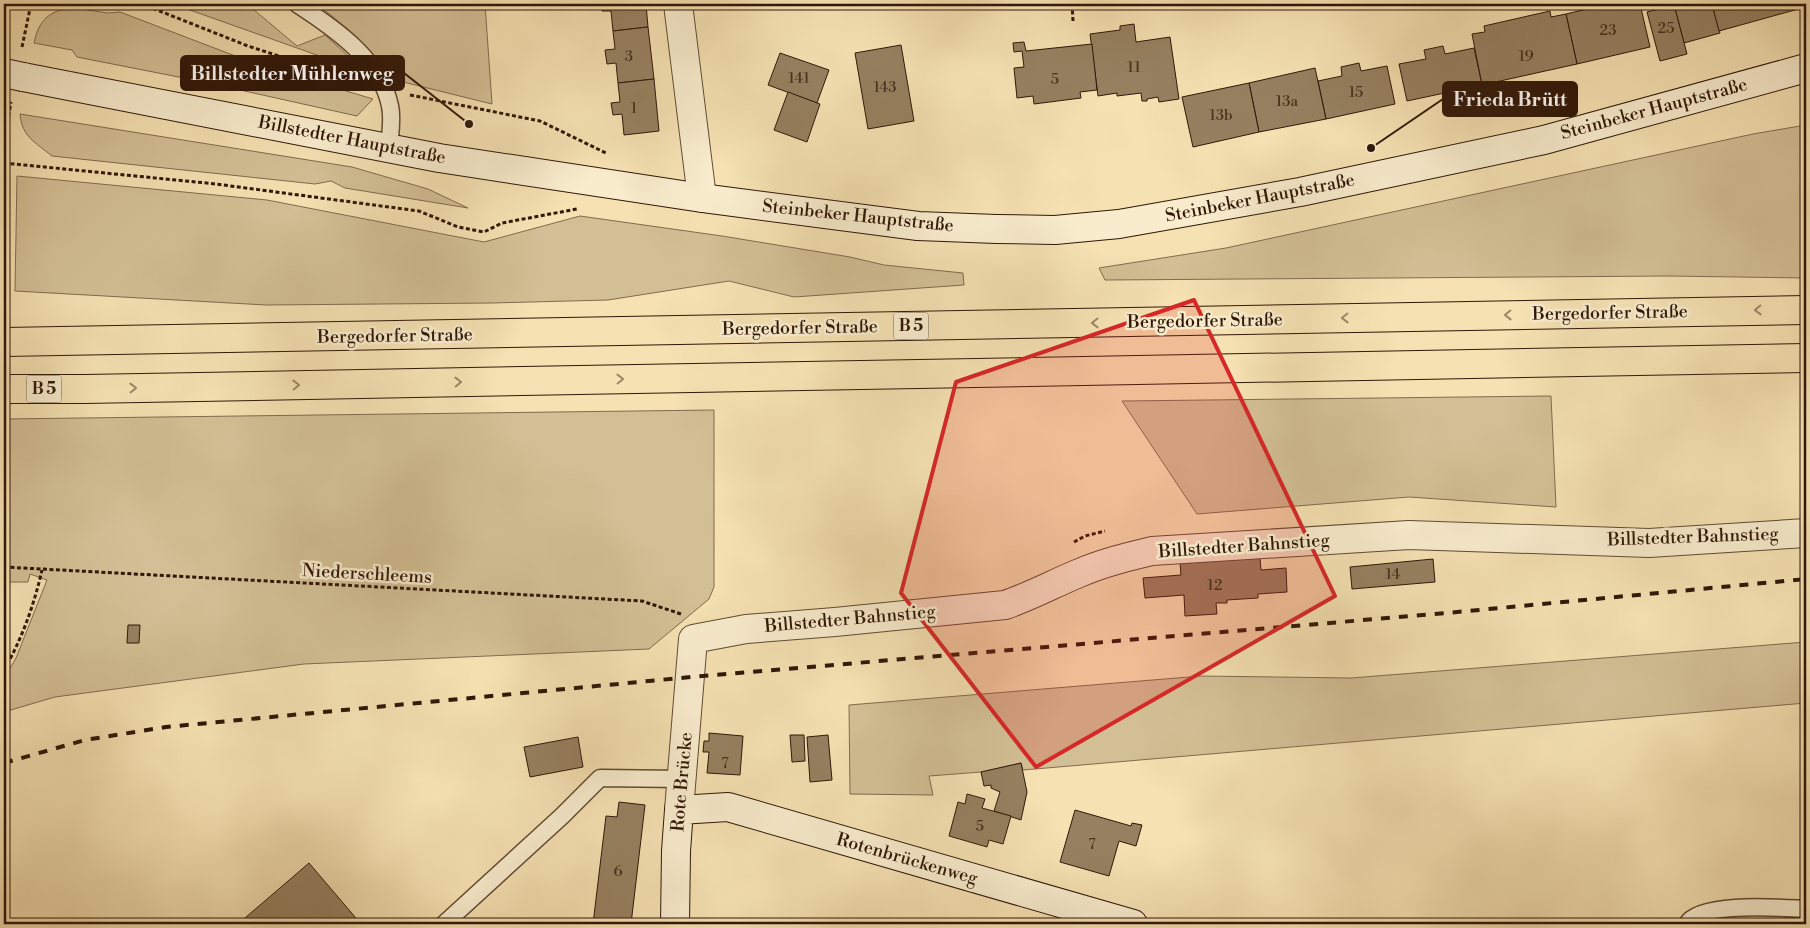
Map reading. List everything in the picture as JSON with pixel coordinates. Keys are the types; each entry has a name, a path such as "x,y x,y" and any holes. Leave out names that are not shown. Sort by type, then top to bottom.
{"highway":[{"name":"Bergedorfer Straße","path":"4,342 1806,310"},
{"name":"B 5","path":"4,388 94,389 1806,358"}],"street":[{"path":"678,4 702,198"},
{"name":"Steinbeker Hauptstraße","path":"702,198 918,226 1055,230 1119,224 1300,192 1544,140 1806,68"},
{"name":"Billstedter Hauptstraße","path":"13,75 439,158 702,198"},
{"name":"Billstedter Bahnstieg","path":"690,628 746,629 1005,604 1031,596 1077,574 1118,558 1152,551 1409,535 1649,543 1806,533"},
{"name":"Rote Brücke","path":"675,924 676,851 690,628"},
{"name":"Rotenbrückenweg","path":"680,810 728,807 1133,924"}],"lane":[{"path":"297,4 316,16 361,53 376,74 385,90 390,106 389,148"},
{"path":"444,924 562,816 600,778 682,779"},
{"path":"1688,924 1689,921 1704,912 1740,907 1806,909"}],"path":[{"path":"134,4 152,8 248,46 385,90 540,121 607,153"},
{"path":"1072,4 1073,21"},
{"path":"4,163 216,184 419,211 458,226 484,232 502,223 581,208"},
{"path":"4,526 6,568"},
{"name":"Niederschleems","path":"6,568 642,601 690,628"},
{"path":"4,670 34,602 42,570"}],"highlighted area":[{"path":"1194,300 1335,596 1036,767 901,593 956,382"}],"shaded area":[{"path":"173,4 247,4 297,46 325,35 357,64 359,70"},
{"path":"317,4 485,4 492,104 391,79 373,55 349,30"},
{"path":"74,8 108,13 120,12 259,65 373,99 357,116 204,82 77,57 72,50 34,43 39,28 47,17 58,11"},
{"path":"20,114 352,167 428,189 468,208 345,188 331,181 315,184 52,156 30,138 23,128"},
{"path":"1806,125 1806,278 1669,276 1105,280 1099,268 1226,248 1753,134"},
{"path":"17,176 267,200 484,242 580,216 722,236 850,257 884,265 963,273 964,285 794,297 729,281 608,300 266,305 15,291"},
{"path":"1551,396 1556,507 1409,497 1197,514 1122,401"},
{"path":"714,410 714,587 709,599 649,649 304,664 55,697 4,712 4,679 16,658 47,580 30,574 28,582 4,582 4,419"},
{"path":"1806,642 1806,703 1023,770 1021,763 981,772 929,776 933,795 850,794 849,705 1201,676 1351,678"}],"building":[{"path":"601,4 646,4 648,27 613,31 611,11 602,11"},
{"path":"1608,4 1640,4 1650,47 1577,64 1566,14"},
{"path":"1712,4 1720,33 1684,43 1674,5"},
{"path":"1712,4 1801,4 1802,8 1719,31"},
{"path":"1674,5 1687,54 1660,61 1647,12"},
{"path":"1550,11 1551,17 1566,14 1577,64 1482,85 1472,34 1485,32 1484,26"},
{"path":"1134,24 1136,42 1170,37 1179,99 1159,102 1158,97 1142,101 1141,93 1117,96 1117,93 1098,96 1090,34 1120,30 1120,26"},
{"path":"648,27 654,79 618,83 616,63 607,64 605,50 615,49 613,31"},
{"path":"1024,42 1026,51 1092,44 1097,90 1080,92 1081,98 1034,104 1033,96 1017,98 1014,68 1024,67 1022,51 1014,52 1013,43"},
{"path":"901,45 914,121 868,129 855,53"},
{"path":"1443,46 1445,54 1474,48 1482,85 1407,101 1399,64 1426,59 1424,50"},
{"path":"780,53 829,70 817,103 768,85"},
{"path":"1359,63 1361,71 1387,66 1395,104 1326,119 1318,81 1342,76 1341,67"},
{"path":"1315,68 1326,119 1259,132 1249,83"},
{"path":"654,79 659,131 624,135 622,114 613,115 611,103 620,102 618,83"},
{"path":"1249,83 1259,132 1193,147 1182,97"},
{"path":"788,92 820,104 807,142 774,130"},
{"path":"1260,558 1261,570 1286,568 1287,592 1258,594 1258,598 1227,600 1227,603 1216,603 1217,614 1185,616 1184,595 1145,598 1143,578 1181,575 1180,563"},
{"path":"1433,559 1435,582 1352,589 1350,567"},
{"path":"128,625 140,625 139,643 127,643"},
{"path":"709,733 743,736 740,775 707,773 709,752 703,752 704,741 709,741"},
{"path":"790,735 804,735 805,761 792,762"},
{"path":"828,735 832,780 810,782 807,737"},
{"path":"578,737 583,767 530,777 524,747"},
{"path":"1021,763 1027,792 1021,820 994,811 1000,792 991,788 991,785 984,786 981,772"},
{"path":"967,794 985,799 982,808 1011,816 1003,844 989,840 987,847 949,836 958,802 965,804"},
{"path":"619,802 645,805 631,924 593,924 606,816 617,817"},
{"path":"1075,810 1131,826 1132,823 1142,825 1136,846 1119,841 1109,876 1060,862"},
{"path":"309,863 361,924 238,924"}],"railway":[{"path":"4,763 85,740 166,727 691,677 1447,613 1806,579"}],"place":[{"name":"Billstedter Mühlenweg","path":"469,124"},
{"name":"Frieda Brütt","path":"1371,148"}]}
